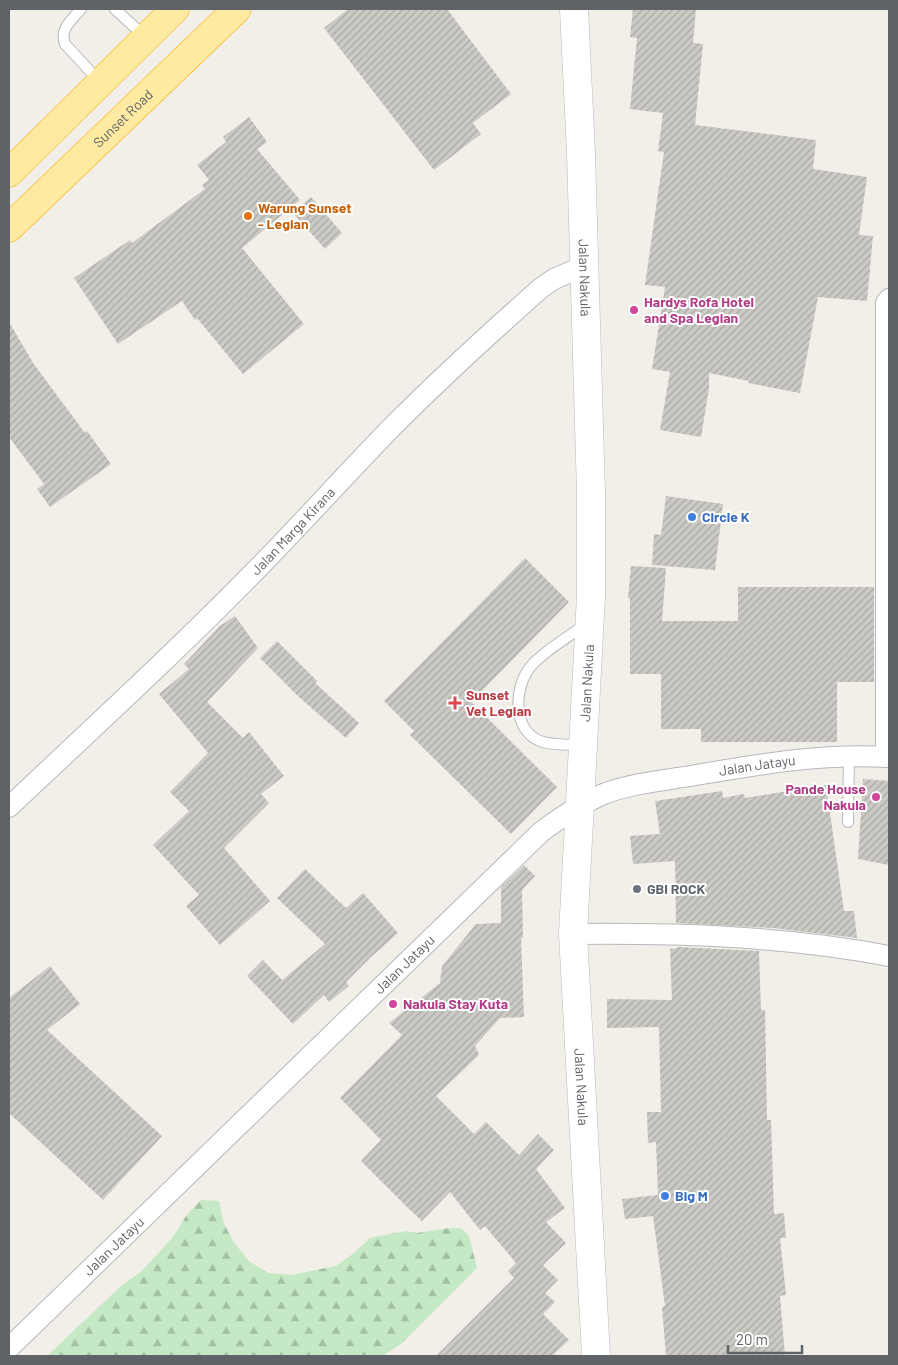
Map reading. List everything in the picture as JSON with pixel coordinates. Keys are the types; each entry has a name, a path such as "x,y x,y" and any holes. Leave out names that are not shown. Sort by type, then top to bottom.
{"highway":[{"path":"9,173 175,9"},
{"name":"Sunset Road","path":"9,228 237,9"}],"main road":[{"name":"Jalan Nakula","path":"574,9 581,153 591,492 590,622 573,934 596,1356"}],"street":[{"name":"Jalan Marga Kirana","path":"9,807 210,616 385,435 456,365 541,288 554,279 584,266"},
{"path":"888,757 886,303 889,300"},
{"name":"Jalan Jatayu","path":"9,1348 541,832 579,805 607,793 634,785 778,761 849,756 888,757"},
{"path":"573,934 653,934 804,943 889,956"}],"lane":[{"path":"81,9 64,29 62,37 65,44 100,82"},
{"path":"115,9 145,38"},
{"path":"584,745 553,744 540,741 530,734 522,724 518,713 522,684 528,670 542,657 590,622"},
{"path":"848,822 849,756"}],"green space":[{"path":"201,1200 219,1201 224,1224 235,1244 249,1261 268,1273 291,1275 336,1266 370,1238 406,1231 417,1233 450,1228 461,1228 469,1236 477,1268 401,1344 382,1356 47,1356 122,1285 141,1272 173,1237 186,1216"}],"building":[{"path":"348,9 447,9 511,94 473,123 481,134 434,170 324,28"},
{"path":"633,9 696,9 693,43 703,44 695,125 816,140 813,169 867,177 859,235 873,236 867,301 818,297 800,393 709,373 709,388 701,437 660,430 670,372 652,369 665,287 645,285 664,152 658,151 663,113 630,109 637,38 630,37"},
{"path":"249,117 267,142 257,149 300,200 242,248 304,324 243,374 197,318 195,320 182,301 118,344 74,278 130,240 132,243 205,189 202,185 209,180 197,165 226,142 223,137"},
{"path":"311,197 342,233 325,249 293,213"},
{"path":"9,322 33,363 85,433 87,431 111,464 50,507 37,489 44,484 9,437"},
{"path":"666,496 723,504 715,570 652,565 654,534 661,535"},
{"path":"525,558 569,602 471,702 557,787 511,834 410,735 414,731 384,701"},
{"path":"631,566 666,568 662,621 738,621 738,587 874,587 874,682 837,682 837,742 701,742 701,729 661,729 661,674 630,674 630,598 628,598"},
{"path":"235,616 258,648 207,702 243,738 249,732 284,776 261,794 269,803 224,848 270,901 220,945 186,906 199,895 153,845 189,811 170,792 208,753 159,694 189,669 184,664 220,626"},
{"path":"277,641 317,681 315,683 359,723 346,738 300,698 260,658"},
{"path":"863,779 889,781 889,865 858,859"},
{"path":"826,785 844,911 854,911 857,938 773,928 676,923 675,861 633,864 630,836 660,834 655,801 722,791 723,798 744,794 745,798"},
{"path":"524,865 535,876 522,890 523,938 521,938 524,1017 500,1018 475,1046 479,1055 436,1096 474,1134 486,1122 519,1155 538,1134 554,1150 536,1169 565,1208 546,1222 566,1243 543,1265 558,1280 545,1293 555,1302 543,1314 569,1340 552,1356 436,1356 514,1278 508,1271 516,1263 485,1226 480,1230 450,1192 422,1221 361,1161 381,1140 340,1098 402,1035 389,1023 440,983 442,966 476,924 501,923 501,887"},
{"path":"305,869 346,908 363,893 398,933 346,982 349,986 329,1002 324,995 293,1024 247,976 263,960 282,980 325,944 277,898"},
{"path":"677,947 759,951 761,1010 765,1010 767,1120 771,1120 774,1214 784,1213 786,1238 780,1238 786,1295 780,1296 785,1356 666,1356 662,1307 665,1306 653,1216 625,1219 622,1199 658,1195 656,1142 648,1143 647,1112 661,1112 659,1027 607,1028 607,999 672,1000 670,949"},
{"path":"50,966 80,1004 47,1030 162,1136 103,1200 9,1113 9,998"}],"place":[{"name":"Warung Sunset - Legian","path":"248,216"},
{"name":"Hardys Rofa Hotel and Spa Legian","path":"634,310"},
{"name":"Circle K","path":"692,517"},
{"name":"Sunset Vet Legian","path":"455,703"},
{"name":"Pande House Nakula","path":"876,797"},
{"name":"GBI ROCK","path":"637,889"},
{"name":"Nakula Stay Kuta","path":"393,1004"},
{"name":"Big M","path":"665,1196"}]}
